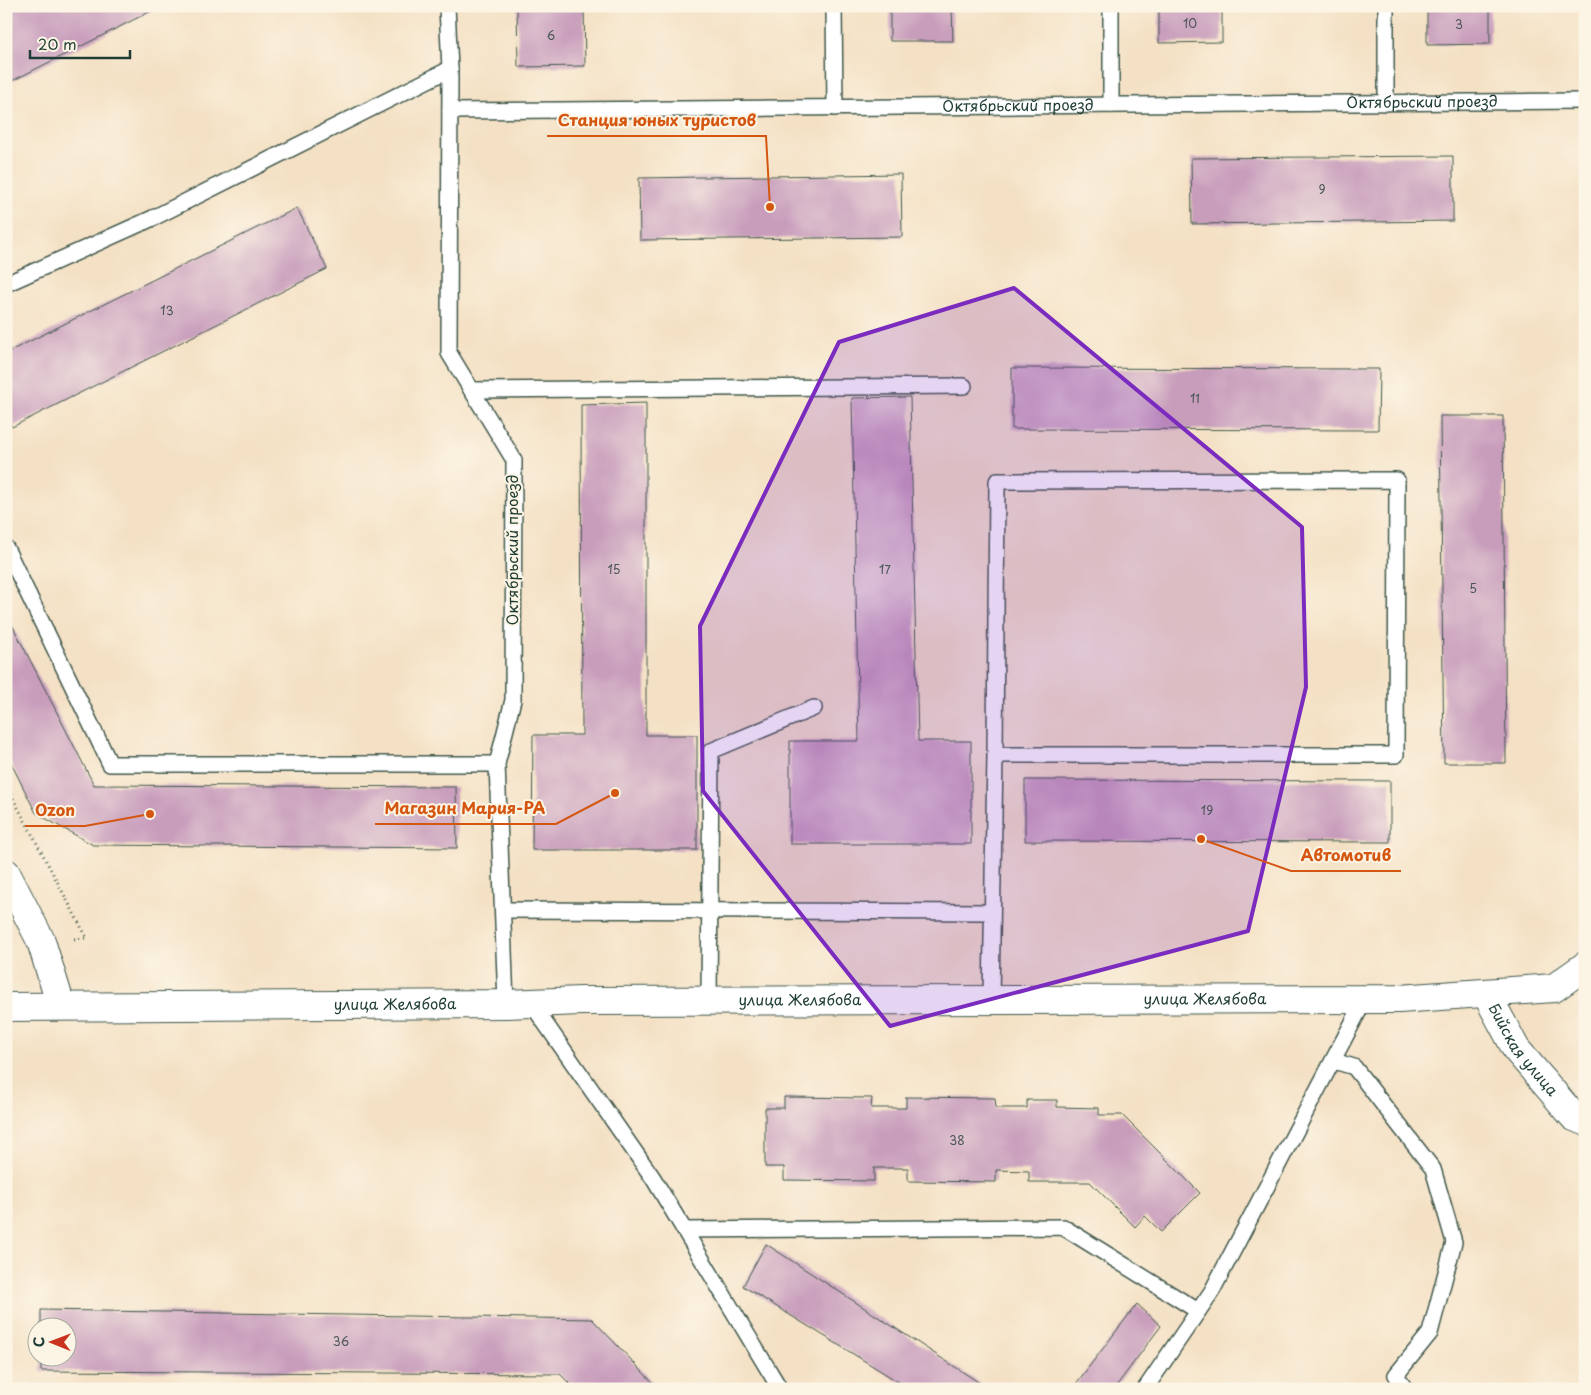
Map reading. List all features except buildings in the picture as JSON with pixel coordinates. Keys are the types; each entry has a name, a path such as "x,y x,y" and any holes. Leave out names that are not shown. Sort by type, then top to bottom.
{"street":[{"path":"6,873 41,941 61,1006"},
{"name":"улица Желябова","path":"6,1007 519,1004 581,1001 1399,999 1554,988 1585,966"},
{"name":"Бийская улица","path":"1486,993 1516,1049 1574,1117 1585,1121"}],"lane":[{"name":"Октябрьский проезд","path":"447,6 450,69 449,353 514,460 513,700 497,764 503,910 519,1004"},
{"path":"834,6 835,108"},
{"path":"1111,6 1111,105"},
{"path":"1386,6 1386,103"},
{"path":"6,284 153,218 450,69"},
{"name":"Октябрьский проезд","path":"450,111 1585,101"},
{"path":"471,390 964,386"},
{"path":"991,1000 995,755 996,481 1397,480 1396,754 995,755"},
{"path":"6,548 110,764 497,764"},
{"path":"709,1001 711,751 814,708"},
{"path":"503,910 992,912"},
{"path":"1145,1389 1212,1291 1365,999"},
{"path":"519,1004 653,1178 778,1384 777,1389"},
{"path":"1334,1061 1354,1067 1433,1169 1454,1242 1430,1333 1396,1375 1405,1389"},
{"path":"684,1230 1063,1227 1198,1311"}],"path":[{"path":"6,785 87,938"}],"highlighted area":[{"path":"1014,288 1302,527 1306,687 1248,931 890,1026 703,791 700,626 839,342"}],"place":[{"name":"Станция юных туристов","path":"770,207"},
{"name":"Магазин Мария-РА","path":"615,793"},
{"name":"Ozon","path":"150,814"},
{"name":"Автомотив","path":"1201,839"}]}
